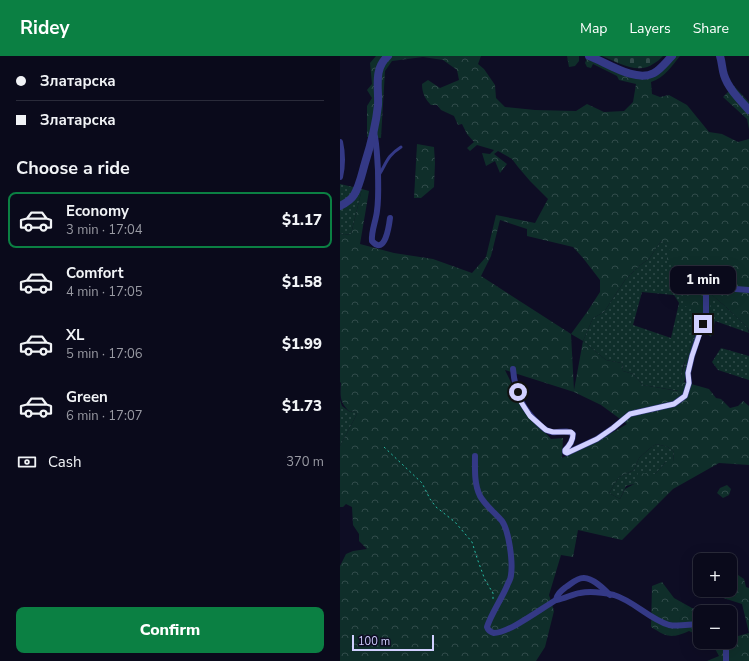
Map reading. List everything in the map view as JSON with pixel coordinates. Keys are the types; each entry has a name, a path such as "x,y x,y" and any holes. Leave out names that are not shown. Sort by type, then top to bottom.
{"street":[{"path":"340,206 350,200 361,179 374,132 378,106 379,68 388,56"},
{"path":"589,56 631,74 645,76 653,74 672,56"},
{"path":"720,56 726,80 749,110"},
{"path":"374,132 378,176 377,213 371,234 374,244 378,246 385,241 388,235 390,218"},
{"path":"340,142 343,166 340,177"},
{"path":"513,369 514,383 521,402 530,416 546,430 553,432 571,432 573,434 571,444 565,450 567,453 597,439 630,414 674,404 685,396 689,383 688,373 692,356 706,313 706,289 708,283 711,280 714,280 736,289 749,290"},
{"path":"474,456 476,484 480,496 507,530 512,563 511,576 487,627 489,631 493,633 512,628 556,600 561,600 579,593 592,592 614,595 629,602 657,620 670,625 693,625"},
{"path":"556,600 557,596 566,587 579,579 584,578 593,581 610,595"},
{"path":"726,649 726,661"}],"lane":[{"path":"378,176 392,152 400,147"}],"path":[{"path":"384,447 422,483 436,507 455,522 472,542 485,580 493,593 493,600"}],"green space":[{"path":"376,56 481,56 478,64 484,69 495,85 496,98 505,107 535,110 576,111 587,104 604,112 624,111 633,102 636,84 619,80 617,76 593,64 591,68 587,67 585,63 587,58 644,79 671,56 680,56 671,68 656,80 651,82 652,94 660,97 669,95 687,105 709,132 722,134 738,142 749,139 749,331 747,327 712,295 710,308 697,312 685,306 681,296 680,271 675,266 667,264 667,254 670,248 661,241 649,259 639,266 625,280 604,312 593,318 583,341 606,360 622,363 623,371 633,374 643,385 678,391 682,372 698,326 704,330 684,382 709,389 716,398 721,399 730,408 738,406 743,401 749,406 749,465 719,463 673,489 622,540 578,530 573,557 561,555 549,595 554,611 545,647 536,661 340,661 340,566 346,554 353,551 367,549 359,541 359,534 353,525 352,507 346,504 343,507 340,507 340,446 357,414 354,411 350,412 347,409 342,403 341,396 340,233 344,235 351,234 362,189 369,191 360,244 394,253 433,259 472,273 486,257 496,215 535,223 548,199 530,181 512,159 498,151 494,154 507,164 500,173 495,161 486,166 482,153 490,154 494,150 477,145 470,151 467,148 474,142 467,134 462,124 458,125 454,116 441,110 437,105 431,105 427,100 423,93 422,84 428,80 440,88 459,80 457,70 443,60 423,57 392,61 385,71 381,138 367,137 367,106 372,98 367,90 372,84 370,63","holes":["500,220 527,229 527,236 573,247 600,280 600,292 571,334 481,276 491,256","571,334 583,341 574,390","505,370 574,392 601,405 627,424 603,438 562,458 563,438 551,439 524,409","656,444 668,447 674,452 673,462 666,462 655,474 638,473 634,484 625,489 620,499 609,493 619,477 634,470 639,458"]},
{"path":"567,56 579,56 579,61 575,66 569,67"},
{"path":"602,56 663,56 647,67 634,68"},
{"path":"734,86 749,102 749,129 747,119 723,97"},
{"path":"417,144 434,147 434,187 421,198 414,198"},
{"path":"340,184 362,189 351,234 344,235 340,233"},
{"path":"661,241 671,248 675,266 680,271 681,296 711,294 747,327 749,333 715,321 711,337 698,326 683,367 679,391 643,385 633,374 623,371 622,363 606,360 583,341 593,318 604,312 625,280 639,266 649,259","holes":["642,292 674,295 679,303 671,338 633,325"]},
{"path":"721,348 749,356 749,380 718,370 712,362"},
{"path":"340,400 342,406 350,412 354,411 357,414 340,446"},
{"path":"656,444 668,447 674,452 673,462 666,462 655,474 634,484 626,486 620,499 609,493 619,477 634,470 639,458"},
{"path":"727,485 731,489 729,495 723,498 717,493 720,488"},
{"path":"737,575 744,579 746,587 749,588 749,633 742,604 720,597 737,597"},
{"path":"662,582 674,598 693,608 693,633 689,631 678,635 669,636 651,627 652,586"},
{"path":"749,633 749,661 707,661 719,656 715,649 737,649 737,635 738,636"}],"route":[{"path":"518,392 521,402 530,416 546,430 553,432 566,431 573,434 571,444 565,450 567,453 597,439 630,414 674,404 685,396 689,383 688,373 692,356 703,324"}]}
